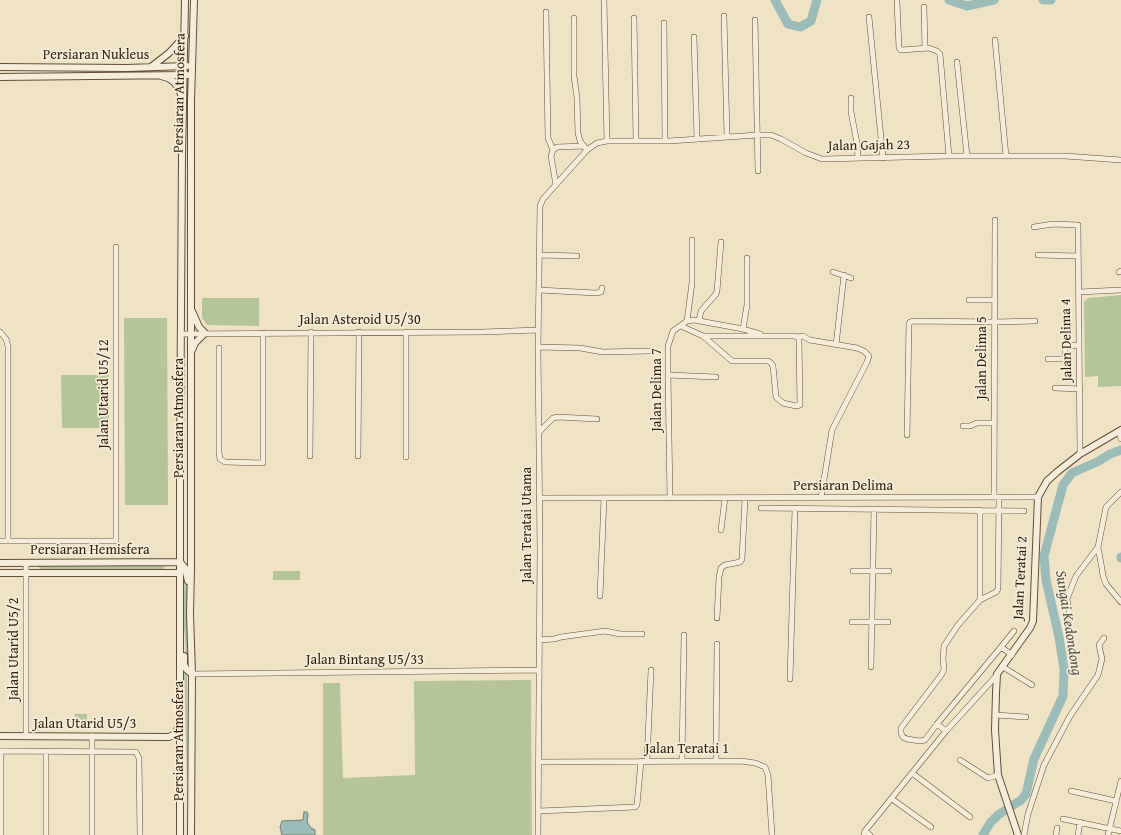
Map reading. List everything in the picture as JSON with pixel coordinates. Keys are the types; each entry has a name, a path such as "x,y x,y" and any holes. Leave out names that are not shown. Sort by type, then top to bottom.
{"street":[{"name":"Persiaran Atmosfera","path":"180,835 181,334 185,0"},
{"name":"Persiaran Atmosfera","path":"191,835 192,674 190,614 190,333 191,101 194,0"},
{"path":"604,0 607,142"},
{"path":"897,2 900,49 933,48 938,50 942,59 949,156"},
{"path":"924,7 924,48"},
{"path":"546,12 548,138 553,150"},
{"path":"724,16 727,137"},
{"path":"869,17 883,158"},
{"path":"574,18 574,76 578,98 578,133 580,141 586,148"},
{"path":"634,18 636,142"},
{"path":"755,20 758,170"},
{"path":"664,23 665,142"},
{"path":"151,67 169,53 185,36"},
{"path":"694,37 697,139"},
{"path":"995,40 1006,156"},
{"path":"956,62 967,156"},
{"name":"Persiaran Nukleus","path":"0,67 193,66"},
{"path":"151,74 168,78 174,82 179,89 183,102"},
{"name":"Persiaran Nukleus","path":"0,77 192,74"},
{"path":"851,98 851,112 857,143 858,158"},
{"name":"Jalan Gajah 23","path":"540,215 541,202 586,148 597,143 607,142 665,142 771,135 817,158 1065,156 1121,160"},
{"path":"556,185 551,156 553,150 557,147 586,148"},
{"name":"Jalan Teratai Utama","path":"538,835 538,330 540,215"},
{"name":"Jalan Delima 5","path":"980,600 998,589 999,510 996,497 994,423 995,220"},
{"name":"Jalan Delima 4","path":"1034,227 1053,224 1078,224 1080,454"},
{"path":"687,322 692,283 692,240"},
{"path":"699,321 701,311 717,291 721,242"},
{"name":"Jalan Utarid U5/12","path":"8,541 116,541 116,247"},
{"path":"540,255 577,256"},
{"path":"1038,255 1078,256"},
{"path":"743,329 746,305 747,258"},
{"path":"833,272 851,278"},
{"path":"836,345 844,276"},
{"path":"539,290 596,293 601,292 602,288"},
{"path":"1079,292 1121,290"},
{"path":"969,300 995,300"},
{"path":"190,352 195,343 206,333 199,327 191,307"},
{"name":"Jalan Delima 7","path":"670,498 668,346 673,331 687,322 699,321 743,329 765,336"},
{"path":"907,435 908,346 910,322 1035,321"},
{"path":"681,326 703,336 732,361 768,361 771,363 773,366 776,397 783,403 798,406 800,405 801,400 798,337"},
{"name":"Jalan Asteroid U5/30","path":"181,334 538,330"},
{"path":"0,332 6,339 8,346 8,541 0,541"},
{"path":"310,456 311,332"},
{"path":"358,456 359,332"},
{"path":"406,332 406,457"},
{"path":"219,348 220,459 225,462 263,462 263,333"},
{"path":"703,336 803,336 810,340 857,348 864,351 869,356 832,430 821,498"},
{"path":"1048,359 1063,359 1065,357 1067,346 1079,345"},
{"path":"538,347 580,348 603,352 649,351"},
{"path":"668,375 716,377"},
{"path":"1055,388 1080,388"},
{"path":"539,432 553,418 597,419"},
{"path":"963,426 970,426 977,423 994,423"},
{"path":"1038,497 1047,481 1080,454 1120,431 1121,439"},
{"path":"1121,492 1106,507 1098,547 1102,576 1106,584 1121,602"},
{"name":"Persiaran Delima","path":"539,498 1038,497"},
{"name":"Jalan Teratai 2","path":"997,674 1012,655 1033,621 1038,497"},
{"path":"600,596 604,498"},
{"path":"721,530 725,498"},
{"path":"717,618 719,577 721,568 725,565 740,562 742,559 745,498"},
{"path":"761,508 1024,511"},
{"path":"790,679 794,508"},
{"path":"870,667 874,509"},
{"path":"980,510 980,600 958,625 944,646 944,669 942,674 901,728 903,737 907,739 924,740 1014,631"},
{"path":"190,614 185,568 189,548 191,513"},
{"path":"1070,616 1067,599 1076,576 1098,547"},
{"path":"180,562 185,568"},
{"name":"Persiaran Hemisfera","path":"0,563 180,562"},
{"name":"Jalan Utarid U5/2","path":"26,563 26,736"},
{"path":"180,573 185,568"},
{"path":"853,571 889,571"},
{"name":"Persiaran Hemisfera","path":"0,573 180,573"},
{"path":"852,622 888,622"},
{"path":"180,626 184,664 186,669 192,674"},
{"path":"539,640 606,631 620,634 642,634"},
{"path":"682,761 684,635"},
{"path":"1023,835 1028,814 1044,765 1070,716 1098,675 1102,659 1099,645 1104,638"},
{"path":"716,761 717,644"},
{"path":"1001,647 1012,655"},
{"path":"1003,667 1032,685"},
{"name":"Jalan Bintang U5/33","path":"192,674 539,670"},
{"path":"539,811 635,807 637,805 644,761 651,670"},
{"path":"997,674 995,716 996,760 998,775 1015,826 1023,835"},
{"path":"870,835 865,833 892,798 946,731 997,674"},
{"path":"995,716 1026,717"},
{"path":"180,723 178,730 169,736 178,743 180,750"},
{"path":"937,724 946,731"},
{"name":"Jalan Utarid U5/3","path":"0,736 169,736"},
{"path":"92,736 92,835"},
{"path":"1,835 0,751 136,752 139,755 140,835"},
{"path":"46,751 46,835"},
{"path":"960,760 988,778 998,775"},
{"name":"Jalan Teratai 1","path":"539,762 741,761 755,763 765,767 768,775 770,785 772,835"},
{"path":"912,773 970,818"},
{"path":"1108,835 1116,801 1119,795 1121,781"},
{"path":"181,787 191,796"},
{"path":"181,798 185,792 191,788"},
{"path":"1071,791 1116,801"},
{"path":"892,798 931,827"},
{"path":"1064,819 1121,831"},
{"path":"1078,835 1080,822"},
{"path":"1056,835 1057,828"}],"green space":[{"path":"1121,295 1121,386 1098,387 1098,376 1085,377 1084,302 1088,298"},
{"path":"202,298 259,298 259,326 207,325 202,318"},
{"path":"124,318 167,318 168,505 125,505"},
{"path":"61,375 109,375 109,428 62,428"},
{"path":"40,565 163,565 165,567 163,569 40,569"},
{"path":"273,571 300,571 300,580 273,580"},
{"path":"185,584 187,586 188,664 186,661 183,620 183,586"},
{"path":"184,667 187,670 188,779 187,779"},
{"path":"531,680 532,835 323,835 323,683 340,683 343,778 415,775 414,681"},
{"path":"75,714 87,714 87,721 75,721"}],"water":[{"path":"304,812 307,812 308,814 307,822 311,828 315,830 315,835 282,835 280,827 282,821 303,820"}],"waterway":[{"path":"775,0 788,24 800,27 811,21 817,0"},
{"path":"949,0 967,6 994,0"},
{"path":"1043,0 1051,0"},
{"name":"Sungai Kedondong","path":"983,835 990,823 998,815 1021,800 1026,794 1034,759 1063,696 1064,669 1059,637 1046,580 1044,556 1063,485 1072,473 1121,450"}]}
